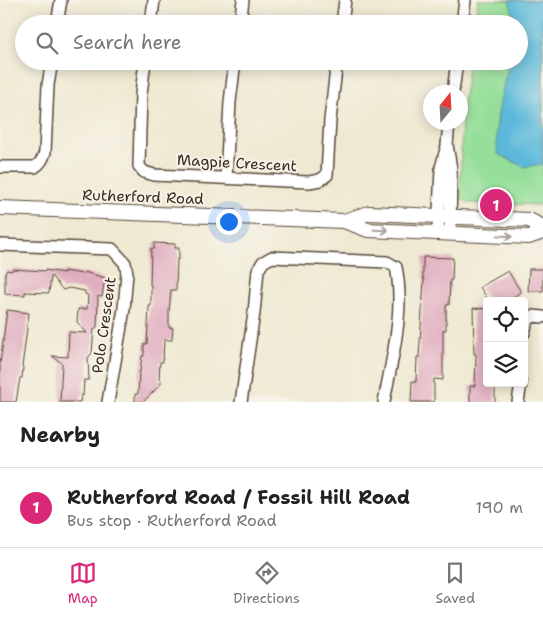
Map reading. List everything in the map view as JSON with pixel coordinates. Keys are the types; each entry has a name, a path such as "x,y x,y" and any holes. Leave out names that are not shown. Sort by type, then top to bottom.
{"main road":[{"name":"Rutherford Road","path":"0,208 344,221 368,230 529,237 543,232"},
{"name":"Rutherford Road","path":"344,221 369,213 529,220 543,227"}],"street":[{"path":"58,15 61,0"},
{"path":"152,15 154,0"},
{"path":"242,15 244,0"},
{"path":"343,15 345,0"},
{"path":"463,15 465,0"},
{"path":"0,166 35,167 43,159 50,70"},
{"name":"Magpie Crescent","path":"144,70 141,94 139,166 144,172 154,175 309,182 320,180 327,175 330,120 336,70"},
{"path":"226,178 230,102 234,70"},
{"path":"454,85 456,70"},
{"path":"444,233 444,216 452,169 447,144 448,130"},
{"name":"Polo Crescent","path":"0,245 112,249 125,263 127,273 124,309 108,402"},
{"path":"241,402 254,313 258,270 263,262 272,257 387,262 396,267 398,316 384,402"},
{"path":"528,320 533,316 543,317"},
{"path":"518,402 520,387"}],"green space":[{"path":"478,0 543,0 543,205 468,203 460,197 462,130 468,130 468,85 466,85 468,70 528,70 528,15 476,15"}],"water":[{"path":"509,0 543,0 543,164 524,167 498,154 497,142 497,119 508,70 528,70 528,15 513,15"}],"building":[{"path":"154,243 175,244 175,248 179,248 176,290 171,290 169,312 169,328 173,328 172,340 164,340 163,362 160,362 159,379 161,384 143,402 135,402 135,394 138,394 142,356 144,356 144,344 147,344 149,306 151,306 151,248 154,249"},
{"path":"423,257 453,258 452,280 450,280 449,305 446,305 446,330 443,330 443,380 434,379 434,402 411,402 412,381 416,382 417,357 419,357 424,279"},
{"path":"12,269 45,270 64,273 64,271 83,274 84,272 105,278 102,297 98,296 97,327 94,329 92,353 88,358 89,380 84,380 83,396 81,395 80,402 60,402 62,363 52,356 68,357 69,332 87,333 77,322 78,309 87,309 88,295 85,294 85,291 69,288 63,290 51,276 49,293 25,292 25,295 5,294 5,273 7,270 12,271"},
{"path":"529,269 543,269 543,291 528,291"},
{"path":"508,271 521,292 513,297 486,297 480,287"},
{"path":"473,308 483,309 483,387 495,387 495,402 470,402 470,386 475,386 476,354 474,354"},
{"path":"7,310 29,313 22,378 20,378 16,402 0,402 0,364"}],"place":[{"name":"Rutherford Road / Fossil Hill Road","path":"496,205"}]}
